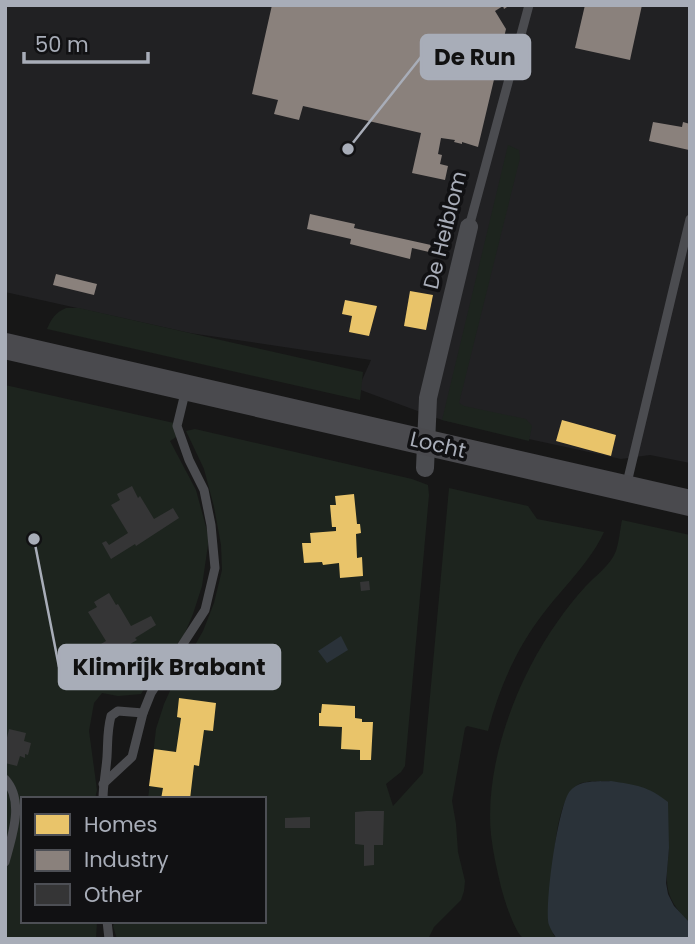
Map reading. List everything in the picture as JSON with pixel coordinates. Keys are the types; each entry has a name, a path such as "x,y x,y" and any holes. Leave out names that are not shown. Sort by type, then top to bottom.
{"street":[{"name":"De Heiblom","path":"425,455 428,398 468,227"},
{"name":"Locht","path":"5,346 186,387 425,455 625,489 690,503"}],"lane":[{"name":"De Heiblom","path":"468,227 528,5"},
{"path":"625,489 690,219"},
{"path":"103,784 132,757 151,693 205,610 215,568 204,490 189,460 177,426 186,387"},
{"path":"103,797 107,733 111,716 118,711 143,713"},
{"path":"5,779 13,790 16,806 5,862"}],"shaded area":[{"path":"5,5 690,5 690,463 650,455 621,459 442,420 358,389 371,360 190,333 5,292"},
{"path":"508,145 519,150 520,158 459,403 526,419 532,426 529,441 442,420"},
{"path":"66,308 79,308 363,372 360,400 47,329 54,316"},
{"path":"5,385 174,423 179,435 170,441 196,490 209,538 202,586 184,635 141,694 118,696 102,693 94,703 89,731 97,790 95,797 21,797 21,923 97,923 96,939 5,939"},
{"path":"195,429 428,485 405,766 386,784 393,806 423,773 449,488 528,506 537,519 604,532 518,652 498,698 488,731 467,726 465,728 452,801 458,852 465,881 464,891 461,900 434,927 428,939 117,939 114,923 266,923 266,797 148,797 156,729 164,704 203,631 214,603 222,570 221,545 214,507 204,469 186,431"},
{"path":"622,520 690,535 690,923 670,897 667,880 669,848 611,781 591,782 579,784 569,794 557,831 554,854 553,934 557,939 525,939 517,931 507,907 492,842 490,808 498,751 506,723 529,668 564,612 613,556"},
{"path":"341,636 348,650 327,663 318,651"},
{"path":"611,781 641,787 668,802 669,848 666,883 674,906 690,923 690,939 557,939 549,925 550,878 565,800 574,787 589,782"}],"building: Homes":[{"path":"410,291 433,295 426,330 404,326"},
{"path":"345,300 377,306 369,336 349,332 352,316 342,314"},
{"path":"562,420 616,435 611,456 556,441"},
{"path":"354,494 357,524 360,524 361,533 356,534 357,558 362,557 363,576 340,578 339,563 304,563 302,543 311,543 310,533 336,531 336,527 332,527 330,505 336,505 335,496"},
{"path":"179,698 216,703 213,731 204,730 199,766 194,765 190,797 161,797 163,788 149,786 154,749 176,752 181,718 177,717"},
{"path":"322,704 355,706 355,718 362,719 362,722 373,722 371,760 360,760 360,750 341,749 342,727 319,726"}],"building: Industry":[{"path":"272,5 510,5 495,11 506,29 478,147 441,138 438,154 442,155 440,164 448,166 445,180 412,173 421,133 303,106 299,120 274,114 278,100 252,94"},
{"path":"585,5 642,5 630,60 575,48"},
{"path":"653,122 682,127 683,122 690,124 689,150 649,141"},
{"path":"310,214 355,224 354,228 431,245 429,252 412,248 410,259 350,244 351,239 307,229"},
{"path":"56,274 97,284 94,295 53,285"}],"building: Other":[{"path":"132,486 154,519 173,508 179,518 111,559 102,543 106,541 109,545 128,533 111,505 120,500 117,494"},
{"path":"369,581 370,590 361,591 360,582"},
{"path":"109,593 131,626 151,616 156,625 135,638 137,640 88,666 79,651 83,648 86,653 106,641 88,612 97,607 94,602"},
{"path":"9,729 26,733 24,741 31,743 28,755 25,754 25,758 20,756 17,766 5,763"},
{"path":"384,811 383,845 374,845 374,865 364,866 364,845 355,844 355,812"},
{"path":"310,817 310,828 285,828 285,818"}],"place":[{"name":"De Run","path":"348,149"},
{"name":"Klimrijk Brabant","path":"34,539"}]}
